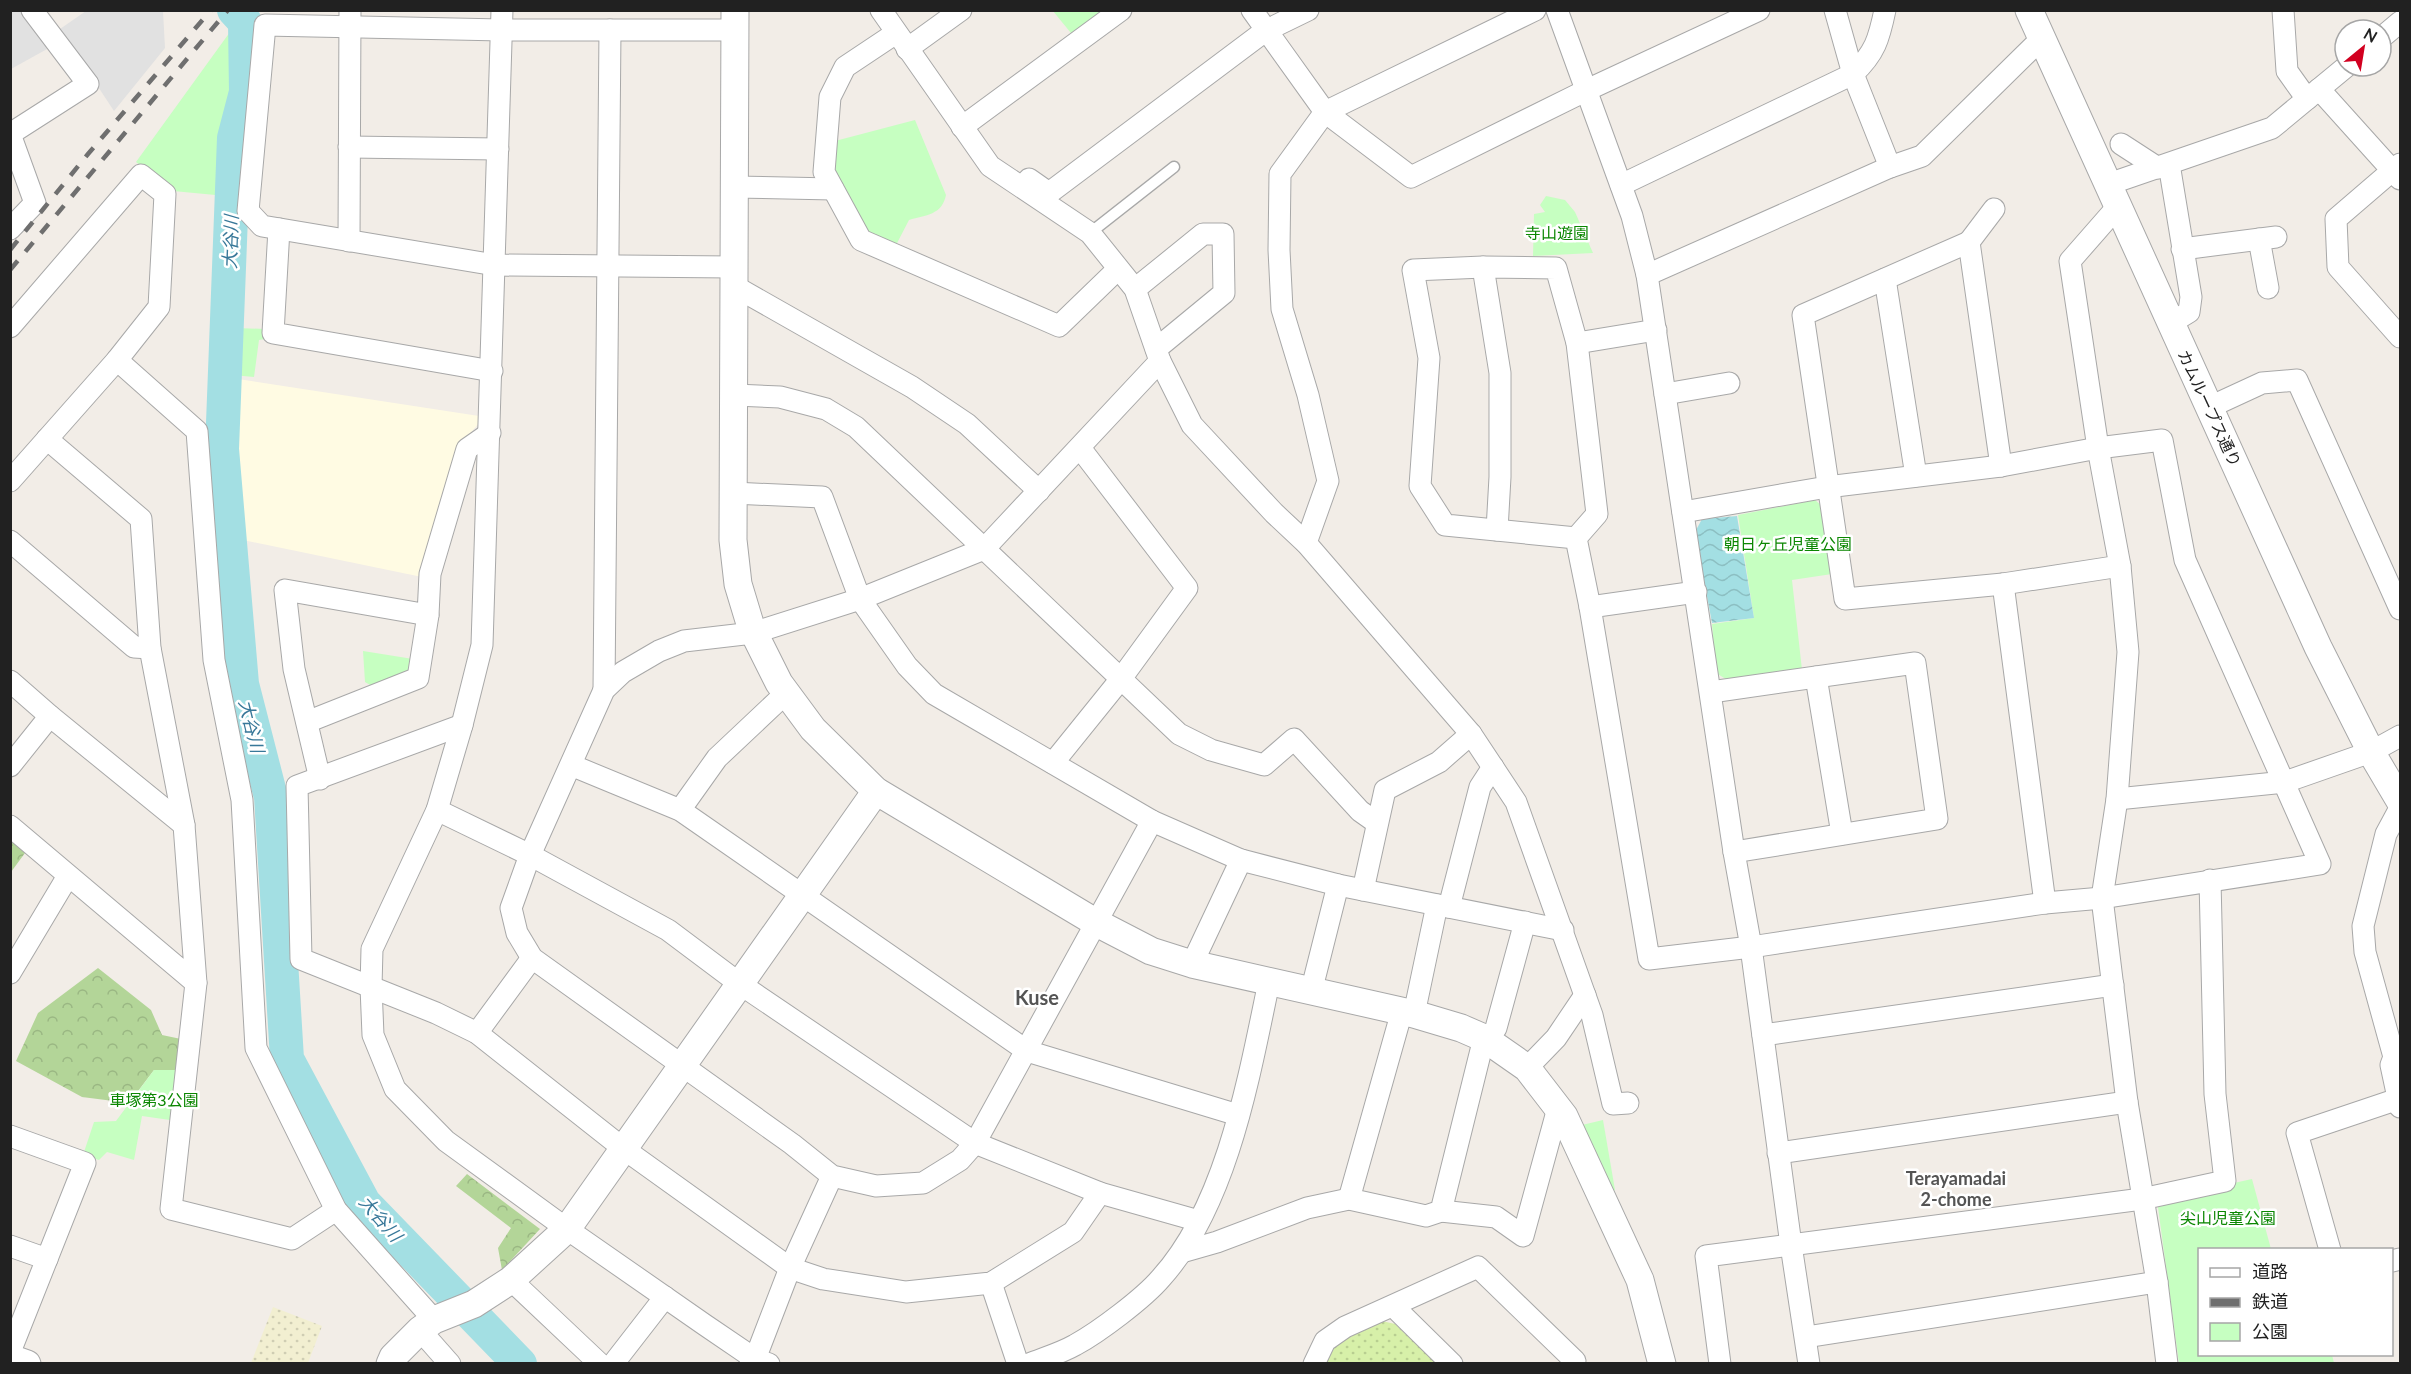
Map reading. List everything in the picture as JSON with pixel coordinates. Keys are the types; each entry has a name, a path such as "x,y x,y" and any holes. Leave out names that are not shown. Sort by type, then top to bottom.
{"street":[{"path":"10,229 35,203 10,134 87,84 32,10"},
{"path":"881,10 990,166 1090,234 1135,289 1158,355 1192,425 1274,513 1306,543 1471,734 1516,802 1592,1015 1613,1104 1628,1103"},
{"path":"961,10 902,41 844,67 830,97 824,172 861,240 1059,326 1118,269"},
{"path":"967,134 1121,10"},
{"path":"1252,10 1325,112 1411,177 1587,90 1759,10"},
{"path":"967,134 1049,193 1265,31 1308,10"},
{"path":"1306,543 1328,481 1308,395 1282,309 1279,250 1280,174 1325,112 1535,10"},
{"path":"1557,10 1632,216 1647,275 1734,852 1751,947 1809,1364"},
{"path":"1835,10 1852,74 1890,166"},
{"path":"1621,185 1852,74 1868,60 1880,38 1885,10"},
{"name":"カムループス通り","path":"2029,10 2318,647 2371,752 2400,801"},
{"path":"2283,10 2288,71 2398,171 2336,219 2338,267 2400,337"},
{"path":"349,19 349,241"},
{"path":"1039,491 967,424 734,276 607,266 495,265 261,226 248,211 265,25 349,19 502,20 610,30 735,20 734,187 734,276 735,395 733,540 738,584 753,633 786,693 820,736 876,791 1095,922 1151,951 1192,964 1408,1013 1461,1028 1486,1039 1527,1068 1564,1116 1640,1280 1662,1364"},
{"path":"502,20 482,645 462,725 436,810 372,949 370,987 373,1035 395,1089 446,1141 567,1229 758,1362 789,1268 832,1176"},
{"path":"604,690 610,30"},
{"path":"1647,275 1890,166 1922,156 2042,38"},
{"path":"2167,1364 2157,1282 2127,1102 2103,898 2117,799 2128,652 2120,566 2098,448 2070,261 2114,195 2164,166 2272,128 2333,78"},
{"path":"2121,144 2164,166"},
{"path":"349,147 498,149"},
{"path":"2164,166 2191,297 2189,312 2170,323"},
{"path":"10,327 141,176 165,194 159,307 117,360 10,481"},
{"path":"734,187 833,189"},
{"path":"1994,209 1969,242 1803,315 1845,599 2003,584 2120,566"},
{"path":"279,230 273,333 492,371"},
{"path":"1135,289 1203,234 1223,234 1224,293 1158,355 1080,448 984,549 860,599 753,633 684,641 659,651 623,672 604,690 530,855 511,909 517,933 532,958 792,1144 832,1176 876,1186 922,1183 960,1160 975,1143 1152,821"},
{"path":"2182,249 2268,238 2268,288"},
{"path":"1969,242 2001,466"},
{"path":"1483,267 1500,373 1500,477 1497,530"},
{"path":"1483,267 1556,268 1577,344 1597,514 1576,538 1445,525 1420,486 1429,358 1413,270 1483,267"},
{"path":"1885,279 1916,477"},
{"path":"1577,344 1656,330"},
{"path":"117,360 197,430 214,660 242,800 256,1048 336,1210 446,1316 450,1364"},
{"path":"2210,406 2262,384 2297,380 2400,609"},
{"path":"1665,394 1729,383"},
{"path":"735,395 780,397 826,409 856,427 1179,734 1210,750 1264,765 1294,739 1360,811 1377,823"},
{"path":"307,722 418,678 429,615 430,574 467,449 490,433"},
{"path":"46,439 141,519 150,648 184,825 196,984 171,1209 292,1239 336,1210"},
{"path":"1576,538 1590,607 1649,959 1751,947 2044,903 2103,898 2320,864 2185,560 2162,440 2098,448 2001,466 1827,487 1683,512"},
{"path":"1053,763 1120,680 1187,588 1080,448"},
{"path":"733,493 822,497 860,599 907,666 934,694 1152,821 1241,860 1338,885 1563,930"},
{"path":"10,541 134,647 150,648"},
{"path":"2003,584 2044,903"},
{"path":"320,779 294,669 285,590 429,615"},
{"path":"1590,607 1696,592"},
{"path":"1711,692 1916,663 1937,819 1734,852"},
{"path":"1816,677 1842,834"},
{"path":"10,681 184,825"},
{"path":"680,810 717,758 786,693"},
{"path":"10,766 50,716"},
{"path":"462,725 297,786 300,959 436,1013 477,1033 624,1149 789,1268 823,1279 906,1292 992,1283 1073,1232 1100,1193"},
{"path":"1363,890 1385,790 1439,762 1471,734"},
{"path":"2117,799 2285,782 2371,752 2400,736"},
{"path":"571,765 680,810 1027,1051 1238,1115"},
{"path":"1349,1199 1480,787 1493,767"},
{"path":"390,1364 393,1357 446,1316 511,1280 567,1229 876,791"},
{"path":"2329,1248 2297,1132 2399,1103 2391,1065 2397,1056 2365,952 2363,926 2386,834 2400,808"},
{"path":"436,810 530,855 668,930 740,984 975,1143 1100,1193 1199,1221"},
{"path":"10,826 196,984"},
{"path":"1192,964 1241,860"},
{"path":"12,967 68,876"},
{"path":"1720,1364 1706,1256 2142,1199 2225,1181 2215,1094 2210,880"},
{"path":"1311,992 1338,885"},
{"path":"1441,1211 1486,1039 1496,1028 1525,922"},
{"path":"477,1033 532,958"},
{"path":"1029,1364 1075,1346 1126,1309 1161,1279 1182,1252 1222,1173 1269,982"},
{"path":"1763,1035 2113,985"},
{"path":"1527,1068 1556,1038 1585,995"},
{"path":"1778,1153 2127,1102"},
{"path":"1182,1252 1216,1242 1307,1208 1349,1199 1426,1216 1441,1211 1496,1217 1523,1236 1558,1108"},
{"path":"10,1136 85,1162 10,1353"},
{"path":"10,1246 47,1259"},
{"path":"1314,1364 1325,1341 1345,1327 1478,1267 1575,1361 1573,1364"},
{"path":"511,1280 600,1364"},
{"path":"1806,1337 2157,1282"},
{"path":"992,1283 1017,1364"},
{"path":"612,1364 665,1297"},
{"path":"1393,1306 1452,1364"},
{"path":"10,1358 27,1364"}],"lane":[{"path":"1090,234 1174,167"}],"shaded area":[{"path":"11,11 23,11 49,48 11,69"},
{"path":"86,11 163,11 165,48 114,111 60,29"},
{"path":"232,378 479,416 479,423 461,444 422,577 238,539 231,454"},
{"path":"273,1307 322,1326 308,1363 251,1363"}],"green space":[{"path":"1053,11 1114,11 1075,38"},
{"path":"230,32 240,46 241,90 233,122 226,196 173,191 136,162"},
{"path":"915,120 946,195 941,207 937,210 909,220 895,247 866,234 830,171 835,141"},
{"name":"寺山遊園","path":"1546,196 1565,200 1575,212 1593,253 1533,256 1534,214 1545,212 1540,205"},
{"path":"236,328 265,329 265,339 259,340 254,377 232,375"},
{"name":"朝日ヶ丘児童公園","path":"1815,500 1822,506 1832,574 1792,580 1802,670 1729,681 1716,673 1712,624 1754,618 1738,515"},
{"path":"363,651 413,659 405,675 377,689 365,682"},
{"path":"11,840 25,853 11,872"},
{"path":"98,968 151,1010 162,1035 181,1039 177,1070 154,1070 129,1103 82,1097 16,1061 38,1013"},
{"name":"車塚第3公園","path":"154,1070 177,1070 170,1120 142,1116 134,1160 107,1152 99,1160 83,1155 94,1122 116,1121"},
{"path":"1603,1120 1615,1190 1610,1193 1582,1125"},
{"path":"467,1174 540,1229 502,1270 498,1248 511,1228 456,1186"},
{"name":"尖山児童公園","path":"2252,1179 2271,1248 2198,1248 2198,1356 2332,1356 2334,1363 2179,1363 2157,1200"},
{"path":"1382,1321 1395,1324 1436,1363 1322,1364 1333,1345"}],"water":[{"path":"1737,516 1754,618 1712,623 1695,532 1702,519"}],"waterway":[{"name":"大谷川","path":"234,10 245,22 246,92 234,138 222,449 242,684 271,797 287,1059 364,1203 520,1364"}],"railway":[{"path":"10,250 88,154 211,10"},
{"path":"10,270 228,10"}],"district":[{"name":"Kuse","path":"1037,997"},
{"name":"Terayamadai 2-chome","path":"1956,1188"}]}
